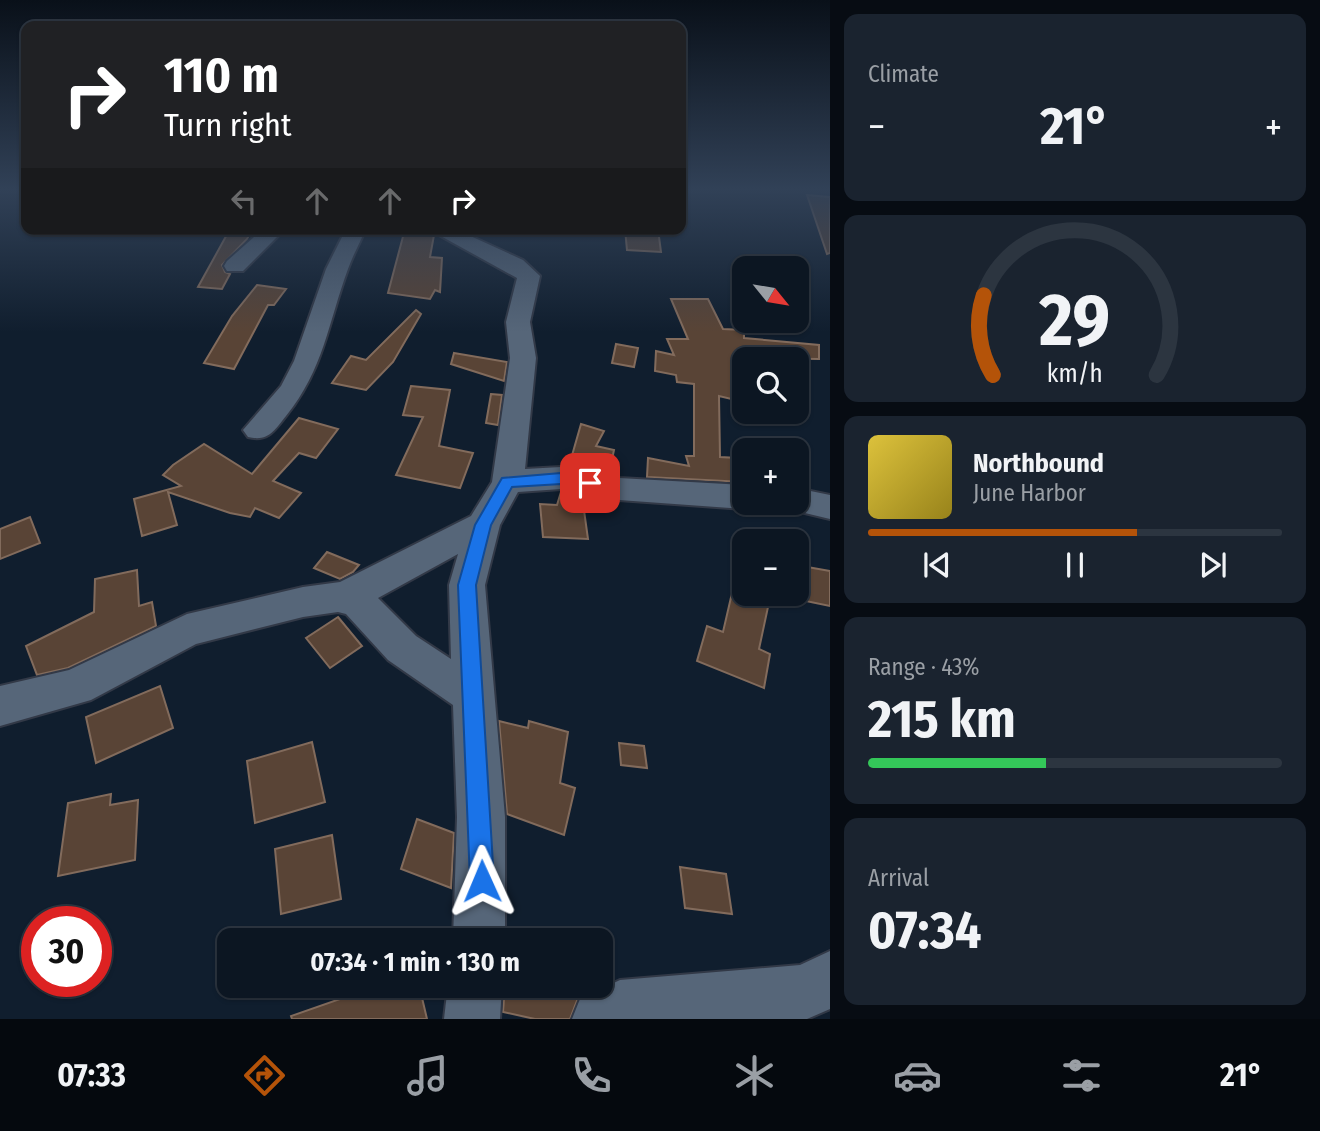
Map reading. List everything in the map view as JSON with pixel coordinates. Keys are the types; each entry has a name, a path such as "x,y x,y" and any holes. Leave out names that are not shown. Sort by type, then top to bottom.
{"street":[{"path":"235,266 266,238"},
{"path":"258,430 293,388 307,361 337,269 352,238"},
{"path":"456,238 515,265 529,276 518,322 523,358 508,482 483,525 467,585 481,817 480,928"},
{"path":"508,482 561,478 620,489 732,496"},
{"path":"809,503 830,507"},
{"path":"0,706 75,687 187,630 303,602 346,597 483,525"},
{"path":"346,597 358,601 402,648 474,696"},
{"path":"600,1019 620,1008 652,1003 806,992 830,978"},
{"path":"472,1019 474,998"}],"building":[{"path":"225,238 248,238 222,265 225,272 230,274 222,289 198,287"},
{"path":"403,238 434,238 430,257 442,258 440,292 435,290 430,299 388,293"},
{"path":"626,238 659,238 661,252 627,250"},
{"path":"821,238 830,238 830,253 827,254"},
{"path":"257,285 286,289 274,305 268,305 234,369 204,363 232,316"},
{"path":"671,299 708,299 723,329 732,329 732,333 744,333 744,338 819,345 819,359 809,359 809,347 732,347 732,399 719,396 720,457 732,458 732,481 647,477 648,458 689,466 686,456 694,456 694,384 677,382 676,375 655,371 656,351 674,355 667,339 688,339"},
{"path":"416,310 421,314 393,362 366,390 332,383 351,356 366,360"},
{"path":"616,344 638,348 634,367 612,363"},
{"path":"454,353 507,362 504,381 451,364"},
{"path":"411,386 450,390 439,446 473,453 460,488 396,475 423,417 403,415"},
{"path":"491,394 502,395 498,425 486,423"},
{"path":"299,418 338,429 316,458 299,453 273,481 301,493 279,518 255,508 250,517 230,513 168,492 177,525 142,536 134,499 181,486 163,475 173,465 204,444 252,474"},
{"path":"581,424 604,431 596,446 614,450 609,473 569,466"},
{"path":"561,492 582,496 588,539 543,537 540,504 557,505"},
{"path":"30,517 40,543 0,559 0,529"},
{"path":"327,552 359,565 340,579 314,568"},
{"path":"809,567 830,571 830,606 809,602"},
{"path":"137,570 139,606 152,602 156,626 68,668 37,675 26,646 94,612 95,579"},
{"path":"732,593 732,606 768,606 759,649 770,654 764,688 697,661 707,626 723,632"},
{"path":"338,617 362,646 330,668 306,638"},
{"path":"160,686 173,728 96,763 86,717"},
{"path":"499,721 528,728 529,721 568,732 560,783 575,788 564,835 507,814"},
{"path":"312,742 325,802 255,823 247,761"},
{"path":"619,743 644,746 647,768 621,765"},
{"path":"111,794 110,805 138,800 135,860 58,876 68,803"},
{"path":"417,819 454,833 451,888 401,869"},
{"path":"332,835 341,899 281,914 275,849"},
{"path":"680,867 726,874 732,914 685,908"},
{"path":"343,998 422,998 427,1019 292,1019 291,1016"},
{"path":"504,998 578,998 570,1019 535,1019 503,1012"}],"route":[{"path":"482,881 481,817 467,585 483,525 508,482 561,478 590,483"}]}
